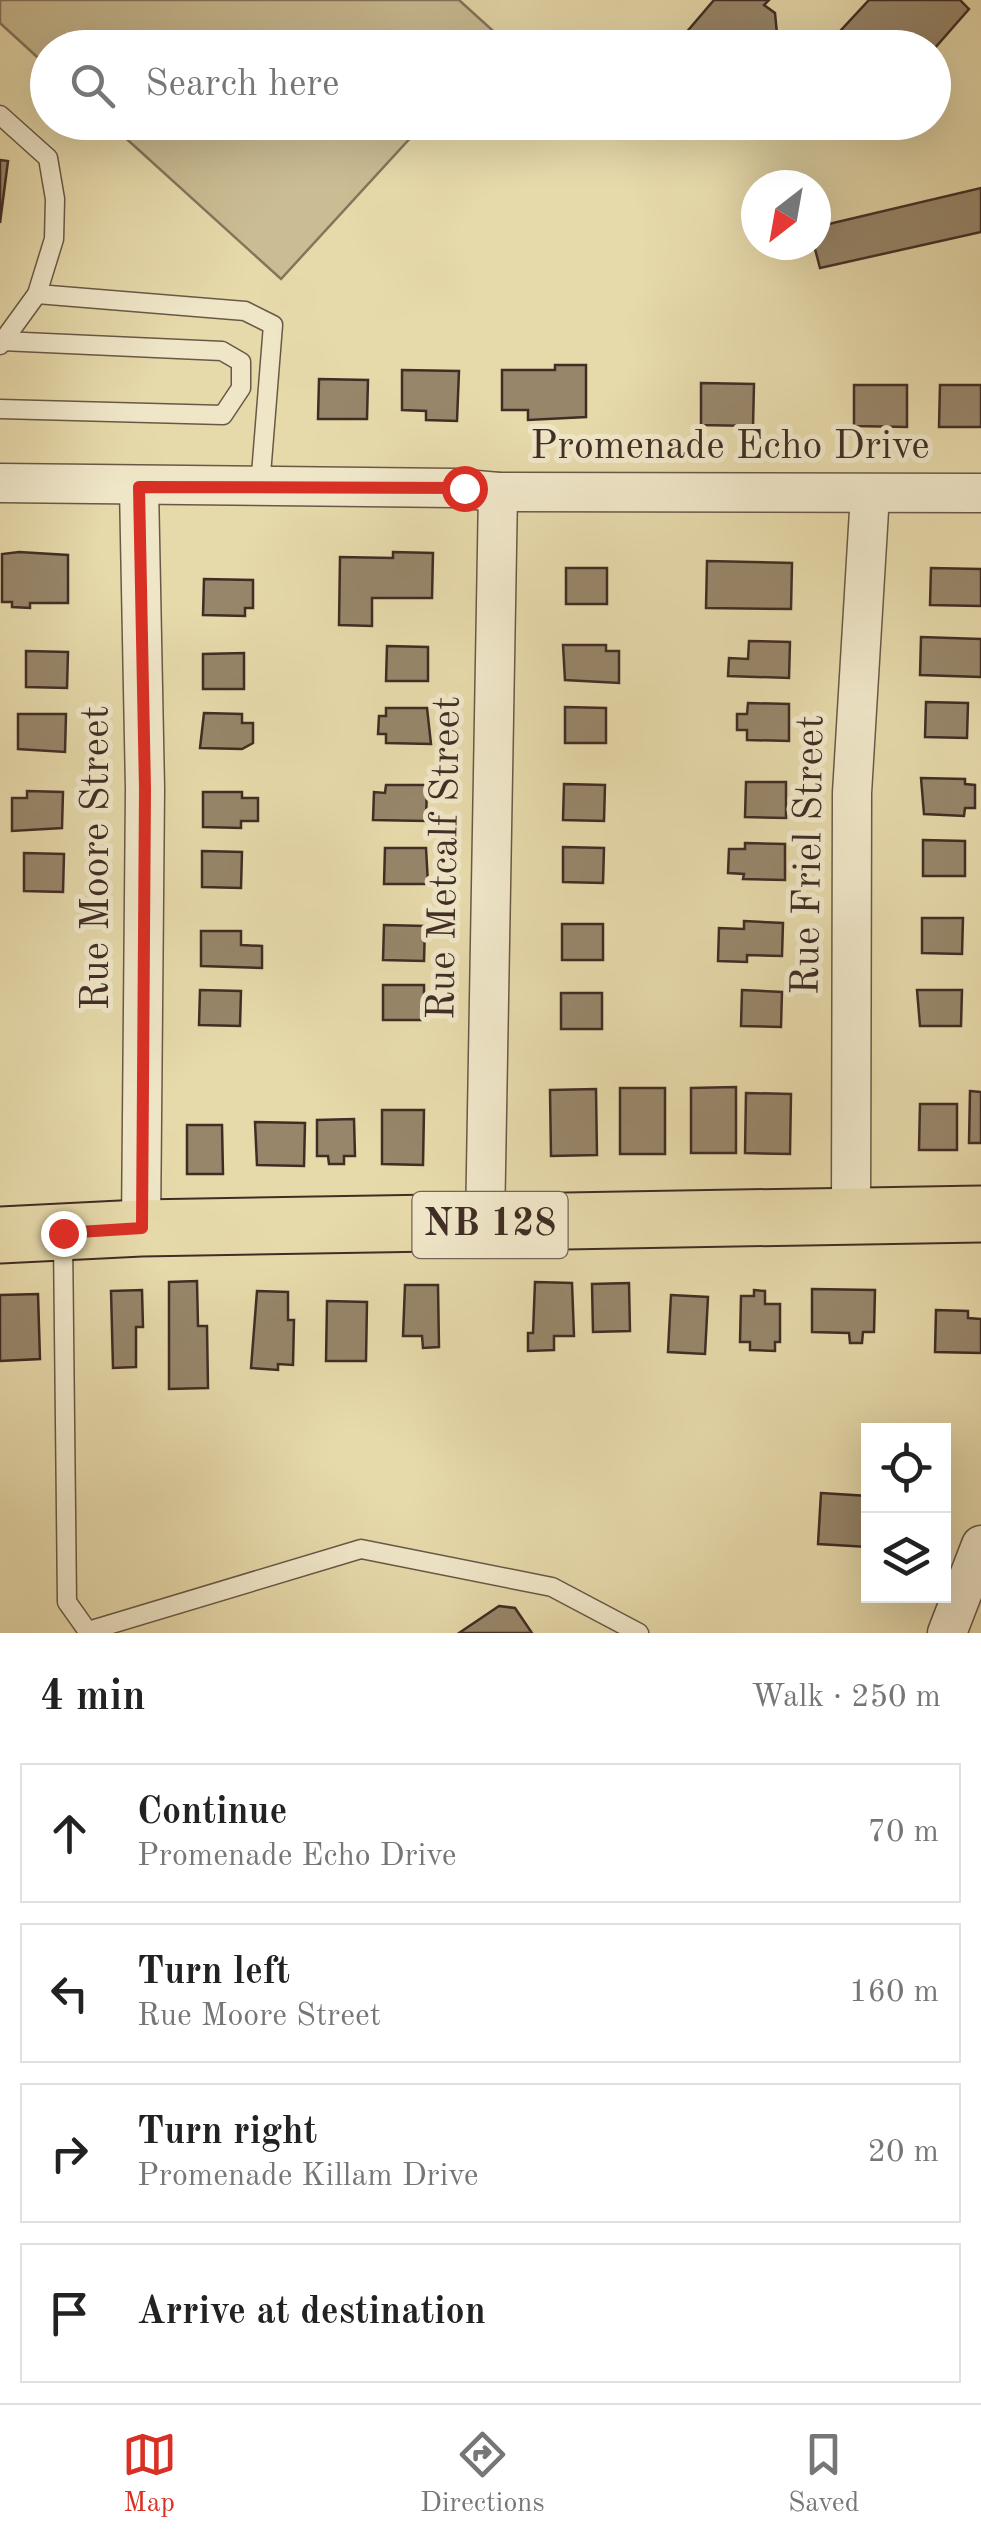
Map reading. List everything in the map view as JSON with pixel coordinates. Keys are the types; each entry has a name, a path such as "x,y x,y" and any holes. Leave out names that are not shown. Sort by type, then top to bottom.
{"main road":[{"name":"NB 128","path":"0,1235 142,1228 981,1214"}],"street":[{"name":"Promenade Echo Drive","path":"0,483 454,488 498,492 981,493"},
{"name":"Rue Moore Street","path":"139,487 145,789 142,1228"},
{"name":"Rue Metcalf Street","path":"485,1225 498,492"},
{"name":"Rue Friel Street","path":"851,1218 852,793 870,494"},
{"path":"947,1633 981,1546"}],"lane":[{"path":"0,114 48,158 56,199 54,239 36,294 1,343"},
{"path":"36,294 245,311 273,325 260,486"},
{"path":"0,409 223,415 241,388 241,362 222,352 1,343"},
{"path":"63,1233 68,1602 89,1632 361,1548 552,1587 639,1633"}],"shaded area":[{"path":"0,0 459,0 492,30 30,30 30,50 0,23"},
{"path":"128,140 408,140 281,279"}],"building":[{"path":"714,0 769,0 764,5 775,13 777,30 688,30"},
{"path":"869,0 960,0 969,9 951,30 841,30"},
{"path":"0,160 8,161 0,223"},
{"path":"981,188 981,232 820,268 818,260 831,260 831,223"},
{"path":"555,365 586,365 586,417 528,420 528,410 502,410 502,370 555,370"},
{"path":"402,370 459,371 457,421 426,420 426,411 402,410"},
{"path":"319,379 368,380 367,419 318,419"},
{"path":"701,383 754,384 753,426 701,425"},
{"path":"854,385 907,385 907,427 854,426"},
{"path":"940,385 981,385 981,427 939,427"},
{"path":"393,552 433,553 432,598 372,598 372,626 339,625 340,557 393,558"},
{"path":"2,554 68,555 68,603 30,603 30,608 2,602"},
{"path":"707,561 792,563 791,609 706,608"},
{"path":"566,568 607,568 607,604 566,604"},
{"path":"931,568 981,569 981,606 930,605"},
{"path":"204,579 253,580 253,608 245,608 245,616 203,615"},
{"path":"921,637 981,639 981,677 920,675"},
{"path":"749,641 790,642 789,678 728,676 729,658 748,659"},
{"path":"563,645 606,645 606,651 619,651 619,683 565,680"},
{"path":"387,646 428,647 428,681 386,681"},
{"path":"26,651 68,652 67,688 26,687"},
{"path":"244,653 244,689 203,689 203,654"},
{"path":"926,702 968,703 967,738 925,737"},
{"path":"748,703 789,704 789,741 747,740 747,730 737,730 737,714 747,714"},
{"path":"565,707 606,708 606,743 565,743"},
{"path":"386,708 427,708 431,744 386,743 386,734 378,734 379,716 386,716"},
{"path":"204,713 242,714 242,723 253,723 253,743 242,749 200,748"},
{"path":"18,714 66,714 65,752 18,749"},
{"path":"921,778 965,779 965,784 975,785 975,808 965,808 964,816 924,814"},
{"path":"746,782 786,782 786,818 745,817"},
{"path":"564,784 605,785 604,821 563,820"},
{"path":"386,785 427,785 426,821 373,820 374,792 385,793"},
{"path":"27,791 63,792 62,828 12,831 12,798 27,798"},
{"path":"203,792 242,792 242,798 258,798 258,821 241,821 241,828 203,827"},
{"path":"923,840 965,841 965,876 923,876"},
{"path":"745,843 785,844 785,880 743,879 744,874 728,873 729,849 745,849"},
{"path":"563,847 604,848 603,883 563,882"},
{"path":"385,848 426,848 428,884 384,884"},
{"path":"202,851 242,852 241,888 202,887"},
{"path":"24,853 64,854 63,892 24,891"},
{"path":"922,918 963,918 962,954 922,953"},
{"path":"744,921 783,923 782,956 747,955 747,962 718,961 719,928 744,929"},
{"path":"562,924 603,924 603,960 562,960"},
{"path":"384,925 425,926 424,961 383,960"},
{"path":"201,931 241,931 241,945 262,946 262,968 201,966"},
{"path":"383,985 424,985 424,1020 383,1020"},
{"path":"200,990 241,991 240,1026 199,1025"},
{"path":"742,990 782,992 781,1027 741,1026"},
{"path":"917,990 962,990 961,1026 920,1026"},
{"path":"561,993 602,993 602,1029 561,1029"},
{"path":"736,1087 736,1153 691,1153 691,1088"},
{"path":"620,1088 665,1088 665,1154 620,1154"},
{"path":"596,1089 597,1155 551,1156 550,1090"},
{"path":"970,1091 981,1092 981,1143 969,1143"},
{"path":"746,1093 791,1094 790,1154 745,1153"},
{"path":"920,1104 957,1104 957,1150 919,1150"},
{"path":"382,1110 424,1110 423,1165 382,1164"},
{"path":"354,1119 355,1156 344,1156 344,1164 329,1164 328,1156 317,1156 317,1120"},
{"path":"255,1122 305,1123 304,1166 257,1165"},
{"path":"187,1125 222,1125 223,1174 187,1174"},
{"path":"197,1281 198,1326 207,1326 208,1388 169,1389 169,1282"},
{"path":"535,1282 572,1283 574,1336 554,1336 554,1350 528,1351 528,1333 533,1333"},
{"path":"629,1283 630,1331 593,1332 592,1284"},
{"path":"405,1285 438,1285 439,1347 423,1348 422,1336 403,1336"},
{"path":"812,1289 875,1290 874,1332 863,1332 862,1343 850,1343 849,1333 812,1332"},
{"path":"142,1290 143,1327 136,1327 136,1367 113,1368 111,1291"},
{"path":"754,1290 765,1291 765,1304 780,1304 780,1342 775,1342 775,1351 750,1350 750,1342 740,1342 741,1296 754,1296"},
{"path":"257,1291 288,1292 288,1320 294,1320 293,1365 278,1364 278,1370 251,1368"},
{"path":"38,1294 40,1359 0,1361 0,1295"},
{"path":"671,1295 708,1297 705,1354 668,1352"},
{"path":"327,1301 367,1302 366,1361 326,1361"},
{"path":"936,1310 968,1311 968,1318 981,1319 981,1353 935,1352"},
{"path":"821,1493 861,1496 861,1547 818,1544"},
{"path":"499,1606 515,1608 532,1633 459,1633"}],"route":[{"path":"63,1233 142,1228 145,789 139,487 464,488"}]}
